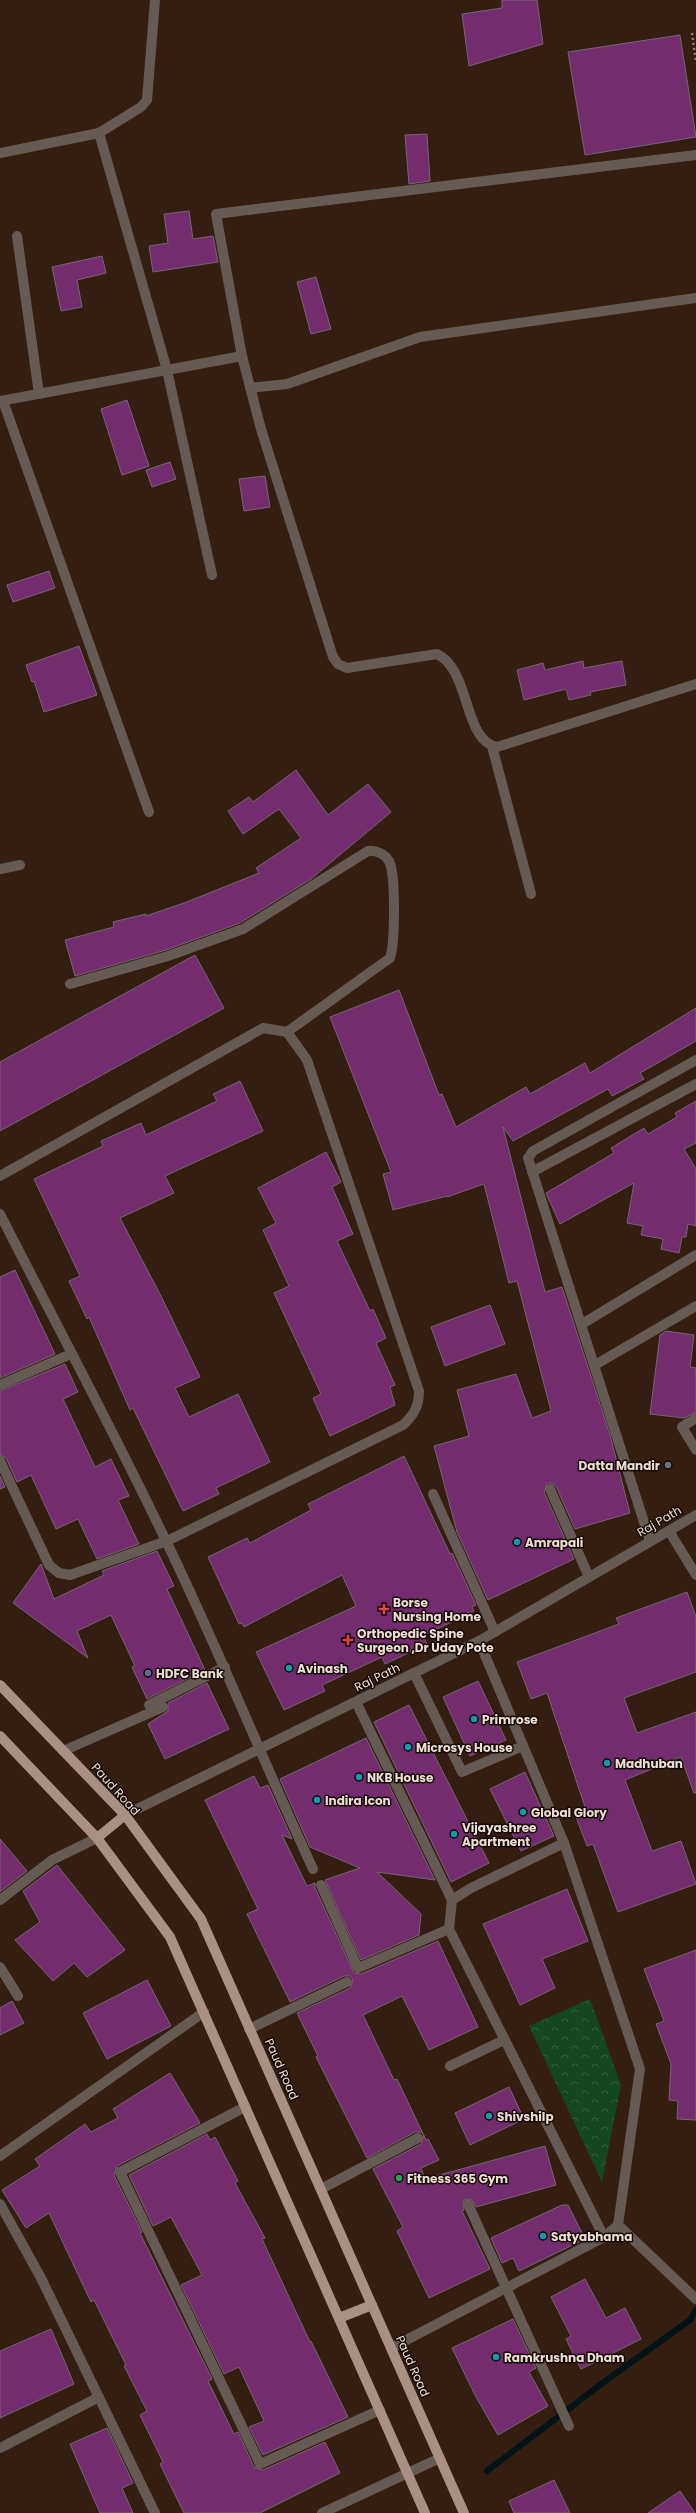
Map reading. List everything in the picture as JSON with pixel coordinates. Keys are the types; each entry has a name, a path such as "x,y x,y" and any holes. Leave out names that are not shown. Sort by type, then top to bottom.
{"main road":[{"name":"Paud Road","path":"0,1685 124,1815 201,1919 464,2513"},
{"path":"0,1736 97,1838 170,1936 425,2513"},
{"path":"97,1838 124,1815"},
{"path":"339,2318 372,2305"}],"street":[{"path":"0,153 99,133 141,107 147,100 155,0"},
{"path":"99,133 168,370 212,575"},
{"path":"531,894 492,746 478,733 456,673 444,657 437,654 347,668 338,664 333,657 261,429 250,388 242,356 216,214 696,155"},
{"path":"17,236 40,394"},
{"path":"250,388 287,384 420,337 696,298"},
{"path":"149,812 2,401 242,356"},
{"path":"492,746 497,747 696,684"},
{"path":"70,984 168,956 243,929 368,851 374,850 382,854 390,863 393,882 393,946 390,958 287,1032"},
{"path":"0,869 20,865"},
{"path":"0,1176 263,1028 287,1032 307,1060 418,1392 419,1401 416,1410 404,1425 167,1541 70,1575 59,1573 49,1565 0,1461"},
{"path":"650,1541 528,1158 532,1151 696,1060"},
{"path":"532,1172 696,1084"},
{"path":"0,1214 167,1541 225,1667 258,1749 313,1869"},
{"path":"582,1324 696,1255"},
{"path":"595,1365 696,1306"},
{"path":"0,1385 71,1354"},
{"path":"696,1418 682,1427 696,1450"},
{"path":"550,1489 589,1577"},
{"path":"434,1494 495,1632"},
{"name":"Raj Path","path":"124,1815 479,1641 696,1515"},
{"path":"669,1531 696,1575"},
{"path":"391,2348 604,2237 618,2225 640,2069 564,1843 479,1641"},
{"path":"149,1705 225,1667"},
{"path":"414,1673 462,1772 523,1746"},
{"path":"356,1702 452,1900 448,1929 604,2237"},
{"path":"63,1751 162,1707"},
{"path":"0,1900 52,1860 97,1838"},
{"path":"452,1900 470,1888 564,1843"},
{"path":"321,1885 358,1968 448,1929"},
{"path":"0,1967 18,1996"},
{"path":"249,2029 347,1982"},
{"path":"0,2156 204,2012"},
{"path":"450,2066 504,2040"},
{"path":"245,2107 120,2172 260,2464 380,2410"},
{"path":"321,2189 418,2138"},
{"path":"0,2204 41,2278 155,2513"},
{"path":"468,2204 508,2287 569,2426"},
{"path":"618,2225 696,2299"},
{"path":"0,2448 99,2397"},
{"path":"322,2513 440,2458"}],"path":[{"path":"692,33 696,63"}],"green space":[{"path":"590,1999 621,2085 602,2182 529,2026"}],"building":[{"path":"502,0 537,0 543,44 469,66 462,14 502,8"},
{"path":"680,35 696,137 585,155 568,52"},
{"path":"427,134 430,181 409,184 405,135"},
{"path":"189,211 193,239 213,236 218,262 153,272 149,246 168,243 164,214"},
{"path":"102,256 106,273 77,280 82,307 61,311 52,267"},
{"path":"316,277 331,329 311,334 297,282"},
{"path":"127,400 149,466 122,475 101,409"},
{"path":"170,462 176,479 152,487 146,470"},
{"path":"265,476 270,507 244,511 239,479"},
{"path":"49,571 55,588 13,602 7,585"},
{"path":"79,646 97,695 44,712 34,681 32,682 26,665"},
{"path":"583,661 584,668 622,661 626,685 590,692 591,695 569,700 566,689 524,700 517,670 543,663 545,670"},
{"path":"296,770 328,815 368,784 391,812 311,879 240,923 166,950 75,976 65,940 114,927 113,922 146,914 146,916 184,903 259,873 256,868 301,838 279,809 243,834 228,811 249,797 253,802"},
{"path":"195,955 224,1008 0,1131 0,1062"},
{"path":"399,990 439,1095 442,1094 456,1127 526,1087 530,1094 585,1063 590,1073 696,1008 696,1041 640,1073 644,1079 612,1096 608,1089 513,1141 503,1127 545,1292 562,1287 610,1435 630,1513 575,1529 556,1486 551,1483 547,1483 544,1492 574,1559 488,1600 457,1532 434,1446 469,1436 457,1390 516,1374 532,1418 551,1411 517,1281 509,1283 484,1184 447,1197 393,1210 383,1174 391,1172 330,1017"},
{"path":"240,1081 263,1131 165,1176 174,1193 120,1218 161,1296 200,1377 175,1388 189,1417 238,1394 270,1462 216,1488 219,1494 183,1511 133,1408 130,1410 89,1317 87,1319 69,1281 80,1276 34,1179 103,1146 101,1141 141,1123 146,1135 217,1101 213,1094"},
{"path":"696,1101 696,1143 684,1149 696,1169 696,1226 688,1224 686,1237 682,1237 679,1253 661,1249 663,1239 641,1235 643,1226 627,1223 634,1183 560,1224 546,1193 614,1153 611,1148 644,1128 648,1134 677,1117 675,1113"},
{"path":"326,1152 341,1182 332,1187 353,1234 337,1241 370,1311 373,1309 386,1338 376,1343 395,1385 390,1387 395,1405 330,1436 313,1398 321,1394 274,1293 289,1286 263,1230 276,1223 258,1188"},
{"path":"15,1270 55,1354 0,1378 0,1277"},
{"path":"490,1305 505,1344 445,1366 431,1327"},
{"path":"666,1331 694,1335 690,1367 696,1368 696,1412 684,1418 650,1414 660,1335"},
{"path":"65,1364 78,1392 63,1399 95,1467 111,1459 129,1496 118,1500 139,1544 97,1559 78,1519 56,1529 31,1475 17,1482 6,1458 0,1455 0,1391"},
{"path":"404,1456 450,1554 452,1553 476,1605 472,1607 474,1611 423,1636 427,1644 385,1664 382,1657 322,1685 325,1691 284,1710 256,1652 356,1606 342,1575 244,1627 242,1623 239,1624 208,1557 247,1538 250,1543 311,1510 308,1504"},
{"path":"0,1476 5,1487 0,1489"},
{"path":"157,1551 174,1586 167,1589 205,1670 147,1699 132,1667 135,1666 111,1615 77,1631 88,1658 13,1603 41,1564 54,1599 104,1575 102,1571"},
{"path":"687,1592 696,1617 696,1672 624,1698 637,1733 696,1712 696,1793 694,1793 681,1757 625,1780 652,1851 681,1841 696,1884 618,1912 593,1844 587,1846 575,1814 586,1810 547,1693 531,1699 517,1662 619,1624 616,1618"},
{"name":"Primrose","path":"478,1681 506,1740 470,1756 443,1697"},
{"path":"207,1683 229,1729 165,1759 148,1724 168,1711 168,1703"},
{"path":"409,1705 489,1863 451,1882 374,1722"},
{"path":"366,1738 435,1880 377,1872 421,1914 419,1935 361,1960 325,1880 360,1868 310,1847 280,1779"},
{"name":"Global Glory","path":"525,1772 554,1836 521,1851 490,1789"},
{"path":"254,1776 260,1788 268,1785 292,1839 282,1835 307,1886 315,1883 315,1888 354,1973 361,1974 438,1941 478,2027 429,2050 402,1996 363,2015 394,2080 397,2079 423,2134 421,2132 415,2132 367,2158 316,2057 318,2056 297,2013 350,1988 353,1980 350,1976 344,1976 290,2002 247,1914 258,1909 205,1800"},
{"path":"0,1839 27,1871 0,1892"},
{"path":"57,1865 125,1950 87,1977 74,1963 53,1981 15,1940 40,1922 23,1891"},
{"path":"567,1889 588,1941 542,1959 555,1988 520,2005 483,1924"},
{"path":"696,1950 696,2120 677,2119 678,2101 669,2100 671,2064 656,2024 664,2021 644,1969"},
{"path":"147,1980 171,2026 107,2059 83,2013"},
{"path":"12,2001 24,2023 0,2035 0,2008"},
{"path":"170,2073 200,2123 117,2166 114,2175 142,2232 140,2233 212,2379 208,2381 234,2434 238,2432 254,2467 263,2470 325,2442 340,2473 260,2513 184,2513 160,2464 163,2462 140,2415 147,2411 124,2366 126,2365 94,2300 91,2302 49,2213 26,2228 2,2190 40,2166 35,2159 85,2124 91,2132 118,2118 113,2109"},
{"name":"Shivshilp","path":"509,2087 524,2119 470,2145 455,2113"},
{"path":"207,2134 210,2140 215,2137 238,2181 235,2183 265,2238 262,2239 310,2342 311,2341 348,2417 263,2455 249,2427 264,2421 239,2367 224,2374 181,2285 202,2275 171,2217 153,2226 129,2175"},
{"path":"424,2135 426,2140 428,2139 439,2160 421,2168 425,2179 545,2146 556,2185 476,2207 471,2199 463,2200 464,2210 462,2211 490,2269 429,2298 397,2231 403,2227 373,2169 421,2144"},
{"name":"Satyabhama","path":"562,2205 568,2205 585,2239 519,2271 513,2258 502,2263 491,2238"},
{"path":"585,2279 606,2318 625,2308 641,2339 581,2369 566,2339 571,2336 551,2297"},
{"name":"Ramkrushna Dham","path":"513,2319 536,2368 529,2372 548,2406 498,2435 476,2397 452,2348"},
{"path":"51,2329 74,2384 0,2418 0,2351"},
{"path":"107,2428 133,2483 122,2488 133,2513 100,2513 70,2444"},
{"path":"554,2480 570,2513 514,2513 509,2501"},
{"path":"680,2491 695,2513 648,2513"}],"waterway":[{"path":"487,2471 604,2382 690,2320 696,2310"}],"place":[{"name":"Datta Mandir","path":"668,1465"},
{"name":"Amrapali","path":"517,1542"},
{"name":"Borse Nursing Home","path":"384,1609"},
{"name":"Orthopedic Spine Surgeon ,Dr Uday Pote","path":"348,1640"},
{"name":"Avinash","path":"289,1668"},
{"name":"HDFC Bank","path":"148,1673"},
{"name":"Primrose","path":"474,1719"},
{"name":"Microsys House","path":"408,1747"},
{"name":"Madhuban","path":"607,1763"},
{"name":"NKB House","path":"359,1777"},
{"name":"Indira Icon","path":"317,1800"},
{"name":"Global Glory","path":"523,1812"},
{"name":"Vijayashree Apartment","path":"454,1834"},
{"name":"Shivshilp","path":"489,2116"},
{"name":"Fitness 365 Gym","path":"399,2178"},
{"name":"Satyabhama","path":"543,2236"},
{"name":"Ramkrushna Dham","path":"496,2357"}]}
